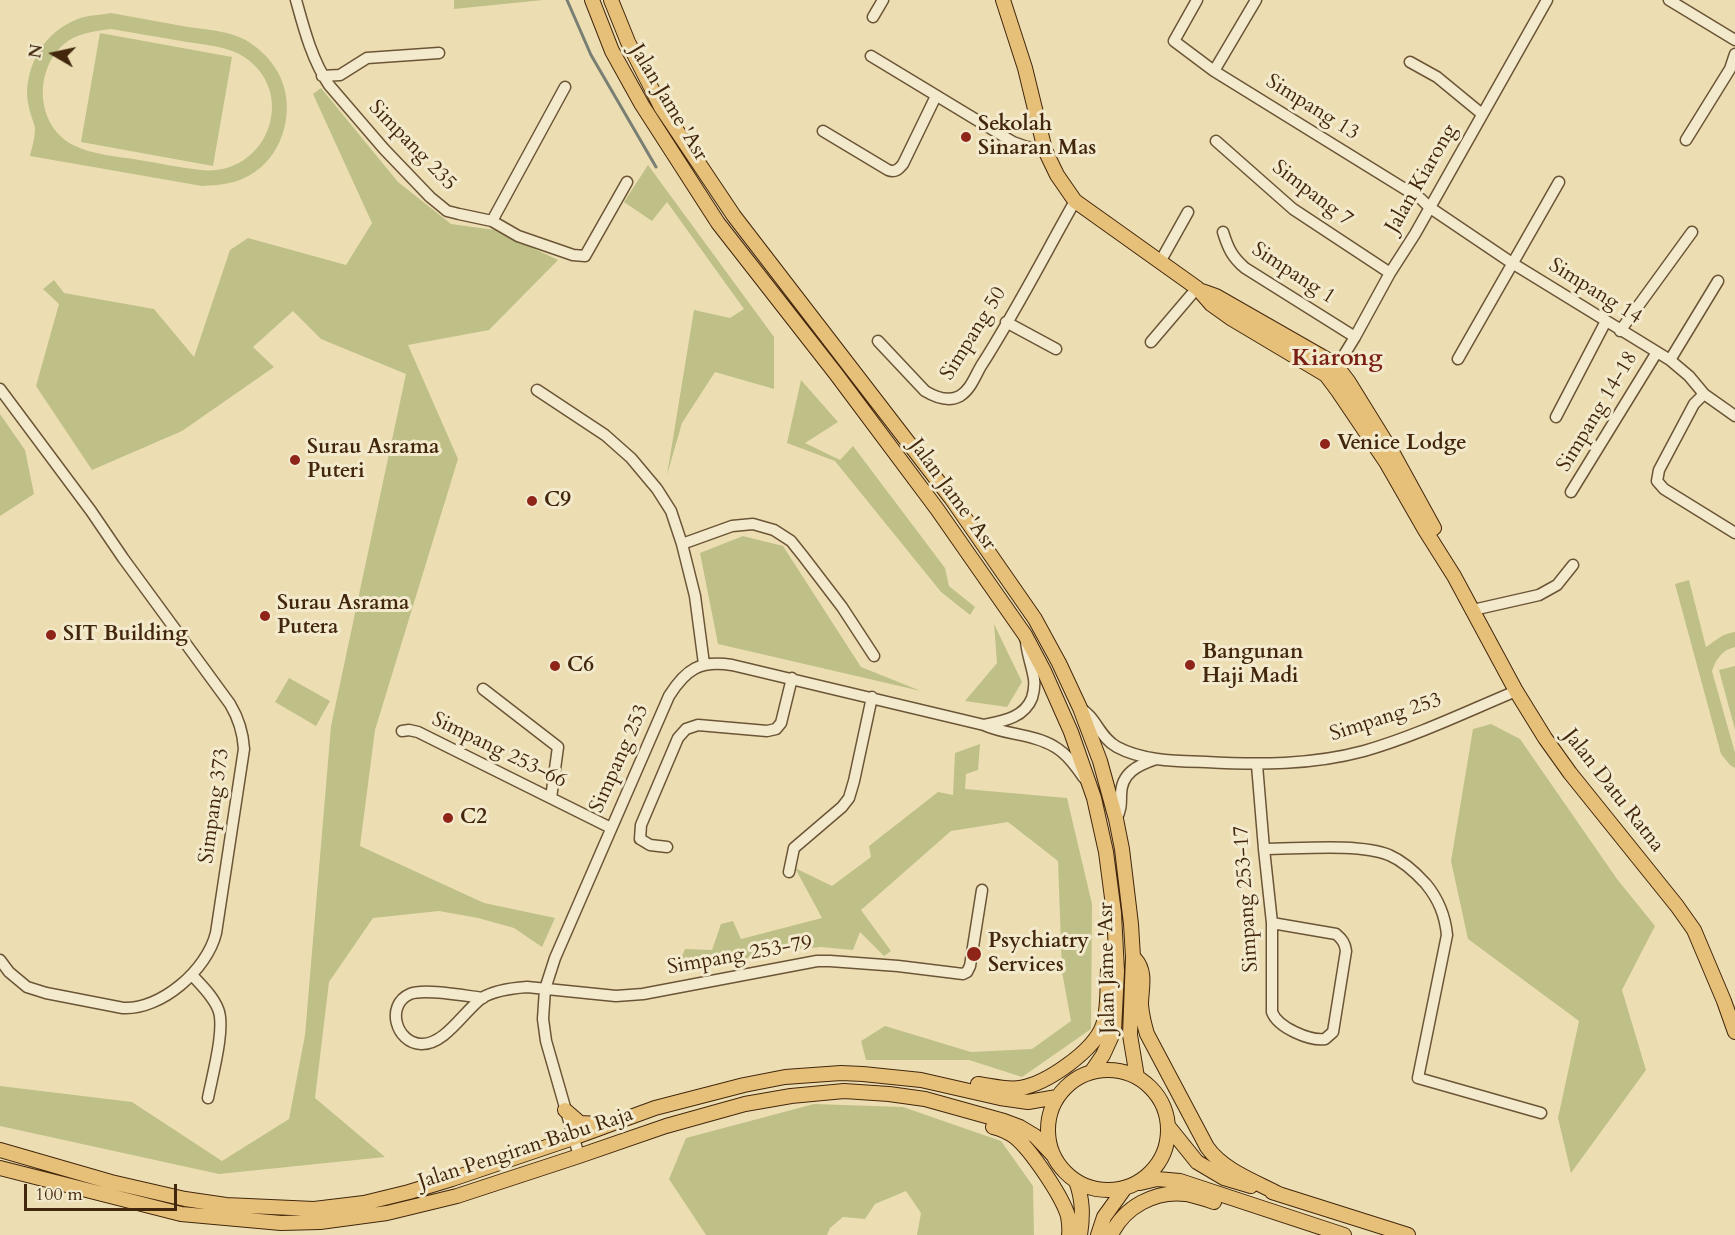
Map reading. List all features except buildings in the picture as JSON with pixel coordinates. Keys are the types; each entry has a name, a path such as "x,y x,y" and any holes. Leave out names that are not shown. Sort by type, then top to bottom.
{"main road":[{"name":"Jalan Jame 'Asr","path":"592,0 612,51 632,87 718,223 836,374 937,509 1025,635 1056,698 1071,732 1094,798 1106,852 1114,913 1117,993 1114,1031 1103,1055 1092,1071"},
{"name":"Jalan Jame 'Asr","path":"611,0 628,42 661,107 735,216 951,498 994,558 1035,619 1059,663 1080,708 1100,761 1122,849 1133,957 1130,1035 1137,1077"},
{"name":"Jalan Datu Ratna","path":"1003,0 1024,68 1045,150 1057,175 1075,201 1198,289 1211,304 1232,319 1326,375 1386,462 1454,576 1516,691 1545,738 1694,930 1725,1000 1735,1032"},
{"name":"Jalan Datu Ratna","path":"1198,289 1216,296 1335,364 1395,457 1432,525 1454,576"},
{"path":"921,1080 938,1076 1009,1089 1021,1088 1035,1084 1070,1063 1096,1040 1102,1028 1106,1014 1109,957 1116,941"},
{"path":"1133,957 1142,972 1142,1014 1147,1034 1207,1147 1221,1162 1279,1194"},
{"path":"1344,1235 1180,1182 1157,1179 1113,1190 1087,1187 1076,1181 1059,1165 1049,1143 1048,1119 1057,1097 1072,1081 1092,1071 1126,1072 1137,1077 1155,1092 1161,1102 1168,1126 1197,1162 1207,1169 1224,1178 1408,1235"},
{"name":"Jalan Pengiran Babu Raja","path":"0,1150 111,1182 185,1199 226,1205 314,1209 364,1203 408,1192 573,1138 655,1108 697,1096 785,1077 841,1073 888,1076 921,1080 1028,1102 1057,1097"},
{"name":"Jalan Pengiran Babu Raja","path":"0,1168 181,1214 280,1223 356,1219 457,1196 695,1117 745,1104 791,1096 844,1091 890,1094 925,1100 1020,1127 1035,1136 1053,1155"},
{"path":"925,1100 935,1108 999,1129 1016,1138 1024,1146 1063,1204 1067,1215 1069,1235"},
{"path":"565,1110 580,1123 613,1124"},
{"path":"1098,1235 1110,1207 1130,1186 1145,1178 1160,1160 1165,1149 1168,1126"},
{"path":"1076,1181 1082,1198 1080,1235"},
{"path":"1111,1235 1129,1211 1141,1203 1162,1195 1186,1194 1242,1210 1272,1212"}],"street":[{"name":"Simpang 235","path":"296,0 322,76 384,149 430,197 447,211 492,221 518,236 573,255 585,256 627,182"},
{"path":"873,17 883,0"},
{"name":"Simpang 13","path":"1197,0 1174,41 1214,71 1421,199 1429,207"},
{"path":"1214,71 1256,0"},
{"name":"Jalan Kiarong","path":"1326,375 1344,355 1355,337 1547,0"},
{"path":"1669,0 1735,40"},
{"path":"322,76 340,75 367,58 439,53"},
{"path":"1686,140 1730,69 1735,54"},
{"path":"871,56 1013,142 1045,150"},
{"path":"1410,62 1437,77 1482,114"},
{"path":"492,221 565,87"},
{"path":"823,131 881,166 892,172 896,171 903,164 936,96"},
{"name":"Simpang 7","path":"1215,141 1293,209 1390,273"},
{"path":"1458,359 1559,182"},
{"name":"Simpang 50","path":"878,341 925,392 948,399 958,397 966,391 995,354 1006,322 1075,201"},
{"name":"Simpang 14","path":"1429,207 1512,263 1670,360 1689,376 1704,394 1735,416"},
{"path":"1160,262 1188,212"},
{"name":"Simpang 1","path":"1223,232 1229,250 1245,268 1355,337"},
{"path":"1620,331 1692,232"},
{"path":"1670,360 1718,281"},
{"path":"1151,342 1198,289"},
{"path":"1556,417 1606,321"},
{"path":"1006,322 1056,349"},
{"name":"Simpang 14-18","path":"1571,492 1657,352"},
{"name":"Simpang 373","path":"0,389 230,704 240,723 244,749 216,933 213,945 192,975 154,1002 133,1009 46,993 27,987 9,972 0,960"},
{"path":"537,390 605,435 631,458 657,489 671,511 695,596 704,664 732,665 792,678 1027,737 1055,747 1067,757 1088,783"},
{"path":"1704,394 1694,404 1659,470 1657,481 1664,489 1735,533"},
{"path":"682,544 732,526 753,524 774,530 791,541 803,556 874,656"},
{"path":"1473,610 1539,595 1557,585 1573,565"},
{"path":"984,725 1012,718 1023,712 1030,702 1035,681 1027,653 1025,635"},
{"name":"Simpang 253","path":"579,1156 546,1041 543,1019 545,989 555,958 669,696 684,676 704,664"},
{"path":"667,847 650,845 640,839 642,825 678,738 686,729 698,725 767,731 776,729 781,723 792,678"},
{"path":"483,689 558,747 551,798"},
{"name":"Simpang 253","path":"1080,708 1086,711 1102,734 1116,747 1156,759 1257,765 1317,759 1363,751 1437,724 1516,691"},
{"path":"789,872 794,848 842,807 849,798 872,697"},
{"name":"Simpang 253-66","path":"402,731 418,732 611,828"},
{"path":"1116,819 1121,806 1120,791 1123,782 1132,769 1156,759"},
{"name":"Simpang 253-17","path":"1257,765 1272,923 1271,1005 1275,1019 1285,1026 1311,1039 1325,1039 1333,1032 1346,951 1343,941 1336,934 1272,923"},
{"path":"1264,849 1351,848 1370,850 1396,859 1414,872 1441,906 1447,935 1418,1078 1541,1113"},
{"name":"Simpang 253-79","path":"545,989 602,996 625,996 805,963 830,961 963,974 969,970 970,966 982,890"},
{"path":"192,975 215,1003 220,1016 208,1098"},
{"path":"483,998 430,992 412,993 398,1005 396,1022 404,1037 412,1042 428,1043 442,1036 483,998 512,988 545,989"}],"green space":[{"path":"454,0 543,0 454,9"},
{"path":"111,13 230,34 246,40 271,62 278,72 286,96 286,122 277,147 261,168 244,178 227,184 202,186 30,156 35,127 27,93 28,80 36,56 60,28 84,17","holes":["111,29 216,46 244,57 261,72 270,91 272,110 268,130 258,147 243,160 224,169 201,170 96,153 73,145 60,136 51,124 43,97 47,68 54,55 69,40 80,35"]},
{"path":"100,33 232,57 213,166 81,142"},
{"path":"321,88 398,182 451,224 495,230 558,260 489,330 408,345 458,459 375,730 360,846 484,903 555,918 542,947 514,928 439,911 373,918 329,982 315,1098 385,1157 219,1174 0,1126 0,1086 132,1102 222,1161 289,1119 305,1035 331,726 406,374 321,339 293,311 253,347 274,367 182,431 92,470 36,386 59,304 43,289 54,280 64,293 154,309 194,357 230,250 248,238 346,265 372,223 313,94"},
{"path":"648,165 774,337 774,389 715,372 682,423 667,475 694,310 730,318 744,309 667,202 652,221 624,202"},
{"path":"801,380 838,422 805,443 840,460 853,446 945,568 949,586 975,607 970,615 941,592 835,461 787,443"},
{"path":"0,414 25,450 34,494 0,516"},
{"path":"743,536 783,546 861,667 921,691 718,644 700,553"},
{"path":"1689,580 1706,647 1723,636 1735,632 1735,647 1726,650 1720,656 1712,671 1735,753 1735,768 1721,754 1675,584"},
{"path":"994,624 1022,682 1007,707 965,701 997,663"},
{"path":"1735,666 1735,730 1719,670"},
{"path":"289,678 330,701 316,726 275,702"},
{"path":"1491,724 1520,739 1617,879 1655,926 1622,990 1646,1070 1571,1173 1558,1118 1579,1021 1468,939 1451,861 1473,729"},
{"path":"980,744 978,770 966,774 965,789 1067,798 1092,904 1091,1029 1022,1077 969,1060 866,1060 861,1041 885,1026 971,1052 1032,1049 1071,1021 1062,972 1058,861 1008,822 951,831 861,910 891,951 884,956 860,932 853,950 821,947 773,952 688,972 678,966 685,949 712,950 721,924 733,921 741,939 822,918 795,868 832,886 871,857 869,846 938,792 953,795 955,753"},
{"path":"814,1104 903,1107 1001,1141 1033,1186 1034,1235 917,1235 921,1213 906,1191 875,1204 865,1219 843,1217 830,1228 827,1235 706,1235 669,1179 686,1138"}],"waterway":[{"path":"567,0 591,55 656,167"}],"place":[{"name":"Sekolah Sinaran Mas","path":"966,137"},
{"name":"Venice Lodge","path":"1325,444"},
{"name":"Surau Asrama Puteri","path":"295,460"},
{"name":"C9","path":"532,501"},
{"name":"Surau Asrama Putera","path":"265,616"},
{"name":"SIT Building","path":"51,635"},
{"name":"Bangunan Haji Madi","path":"1190,665"},
{"name":"C6","path":"555,666"},
{"name":"C2","path":"448,818"},
{"name":"Psychiatry Services","path":"974,954"}],"district":[{"name":"Kiarong","path":"1337,359"}]}
